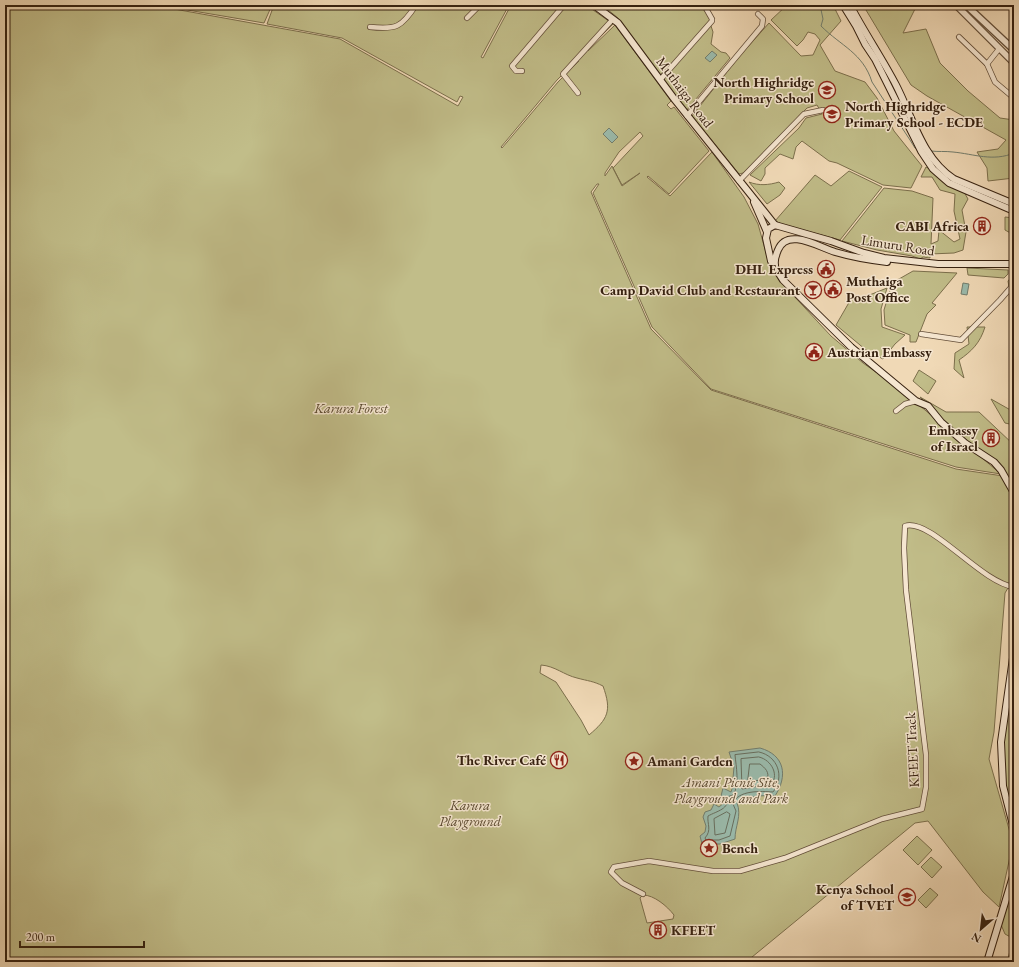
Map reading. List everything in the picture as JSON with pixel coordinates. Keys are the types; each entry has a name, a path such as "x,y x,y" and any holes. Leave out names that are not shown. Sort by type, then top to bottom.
{"main road":[{"name":"Muthaiga Road","path":"594,5 613,19 625,31 687,116 775,225"},
{"path":"843,5 865,44 875,58 933,169 943,179 1014,212"},
{"path":"850,5 895,83 920,144"},
{"path":"924,151 936,165 954,179 1014,204"},
{"name":"Muthaiga Road","path":"752,197 766,232"},
{"path":"775,225 766,232 769,254 776,270 790,289 851,348 916,401 928,406 941,422 965,443 994,462 1001,470 1014,493"},
{"name":"Limuru Road","path":"775,225 826,239 864,253 898,260 938,264 1014,266"},
{"path":"776,270 774,259 785,236 783,228"},
{"name":"Limuru Road","path":"767,241 772,245 799,239 835,252 893,263 1014,266"},
{"path":"1014,651 1001,742 1004,786 1014,829"},
{"path":"986,962 1006,904 1014,873"}],"street":[{"path":"370,26 394,28 400,25 416,5"},
{"path":"468,18 480,5"},
{"path":"522,71 516,71 512,66 564,5"},
{"path":"660,80 712,21 704,5"},
{"path":"956,5 1014,63"},
{"path":"966,5 1014,50"},
{"path":"687,116 762,26 763,19 758,14"},
{"path":"578,93 563,74 613,19"},
{"path":"959,37 987,64 995,82 1014,98"},
{"path":"987,64 999,49"},
{"path":"738,181 804,114 823,110"},
{"path":"921,334 961,340 1014,284"},
{"path":"896,411 905,404 916,401"},
{"name":"KFEET Track","path":"643,894 622,883 611,872 611,870 614,867 649,861 713,871 740,871 785,858 882,819 922,809 926,787 926,755 906,590 904,548 905,526 914,525 924,528 966,559 978,571 1004,585 1014,587"}],"green space":[{"name":"Karura Forest","path":"5,5 152,5 340,39 458,106 463,97 460,96 457,102 342,38 267,24 274,5 509,5 481,57 483,58 511,5 586,5 613,24 587,50 588,51 615,25 671,101 667,105 671,109 674,107 709,151 669,194 648,176 647,177 670,196 712,152 744,197 758,224 770,267 792,294 831,336 863,363 900,389 1001,474 956,467 711,389 652,327 593,193 599,184 597,184 591,192 651,329 711,390 956,469 1003,476 1014,494 1014,584 1008,588 1005,593 994,732 989,759 1013,843 999,907 983,892 928,821 915,823 746,962 5,962","holes":["576,61 579,61 558,82 502,148 501,147 557,80","640,132 643,136 613,168 612,166 605,176 605,173 619,152","613,168 622,185 640,173 622,186","541,665 546,666 572,677 603,686 608,708 604,719 589,735 556,682 540,673","643,895 652,897 660,902 674,915 673,919 647,923 640,898","660,923 663,935 655,937 652,925"]},
{"path":"158,5 272,5 264,23"},
{"path":"602,5 703,5 715,19 710,23 713,32 711,44 721,52 726,53 730,58 686,111 663,80 671,71 664,71 660,75 618,18"},
{"path":"787,5 833,5 841,21 820,45 835,71 865,82 877,98 894,131 922,166 911,188 883,185 837,163 829,161 802,141 796,147 793,159 780,154 765,168 765,174 761,181 750,175 799,128 806,118 822,114 817,105 807,108 743,173 739,174 692,116 738,58 769,23 801,56 813,55 820,40 815,34 808,32 797,46 771,20"},
{"path":"863,5 917,5 903,33 926,29 940,63 968,91 1000,118 1014,120 1014,178 988,181 987,168 977,152 998,149 1006,140 927,96 911,85"},
{"path":"926,167 960,185 968,199 962,210 966,232 963,250 954,253 930,254 930,258 923,257 920,259 842,241 884,188 912,191 933,198 931,244 938,241 939,230 954,242 960,239 954,211 955,194 940,190 932,177 921,177"},
{"path":"849,171 882,187 840,240 784,225 775,221 815,175 831,186"},
{"path":"749,182 764,185 779,182 785,188 780,195 767,204"},
{"path":"1005,217 1014,218 1014,235 1005,230"},
{"path":"967,268 1008,270 1008,274 1004,278 968,275"},
{"path":"913,271 957,273 932,303 936,305 927,314 916,342 910,342 910,335 885,325 884,310 892,283"},
{"path":"1014,274 1014,320 1010,321 1011,299 1008,281"},
{"path":"887,288 881,309 882,327 905,335 895,344 883,359 866,350 836,325 851,299 867,296"},
{"path":"967,327 985,327 981,338 975,346 959,360 964,378 954,369 955,353 969,344"},
{"path":"919,370 936,381 928,394 913,381"},
{"path":"920,397 946,412 979,412 1014,445 1014,493 1009,483 997,467 959,436"},
{"path":"991,399 1014,412 1014,425 1005,423"},
{"path":"1014,642 1014,825 1003,783 1002,735"},
{"path":"917,836 932,850 918,865 903,850"},
{"path":"931,857 942,867 932,878 921,867"},
{"path":"1014,862 1014,939 1005,934 999,920"},
{"path":"930,888 938,895 926,908 918,900"},
{"path":"1013,940 1014,962 1007,962"}],"water":[{"path":"712,51 717,55 710,62 705,58"},
{"path":"609,128 618,137 612,143 603,134"},
{"path":"963,283 969,284 967,295 961,294"},
{"path":"760,748 775,756 782,767 782,781 775,796 755,796 737,803 739,817 735,839 720,844 702,844 700,836 705,832 706,826 703,817 705,812 711,810 714,804 719,807 725,802 721,796 723,788 731,792 732,789 734,767 729,752"}],"waterway":[{"path":"820,5 823,19 821,26 851,51 863,64 872,82 915,148 918,149"},
{"path":"931,151 953,152 984,157 999,157 1014,153"}],"place":[{"name":"North Highridge Primary School","path":"827,90"},
{"name":"North Highridge Primary School - ECDE","path":"832,114"},
{"name":"CABI Africa","path":"982,226"},
{"name":"DHL Express","path":"826,269"},
{"name":"Muthaiga Post Office","path":"833,289"},
{"name":"Camp David Club and Restaurant","path":"813,290"},
{"name":"Austrian Embassy","path":"814,352"},
{"name":"Embassy of Israel","path":"991,438"},
{"name":"The River Café","path":"559,760"},
{"name":"Amani Garden","path":"634,761"},
{"name":"Bench","path":"709,848"},
{"name":"Kenya School of TVET","path":"907,897"},
{"name":"KFEET","path":"658,930"}],"park label":[{"name":"Amani Picnic Site, Playground and Park","path":"731,790"},
{"name":"Karura Playground","path":"470,814"}]}
